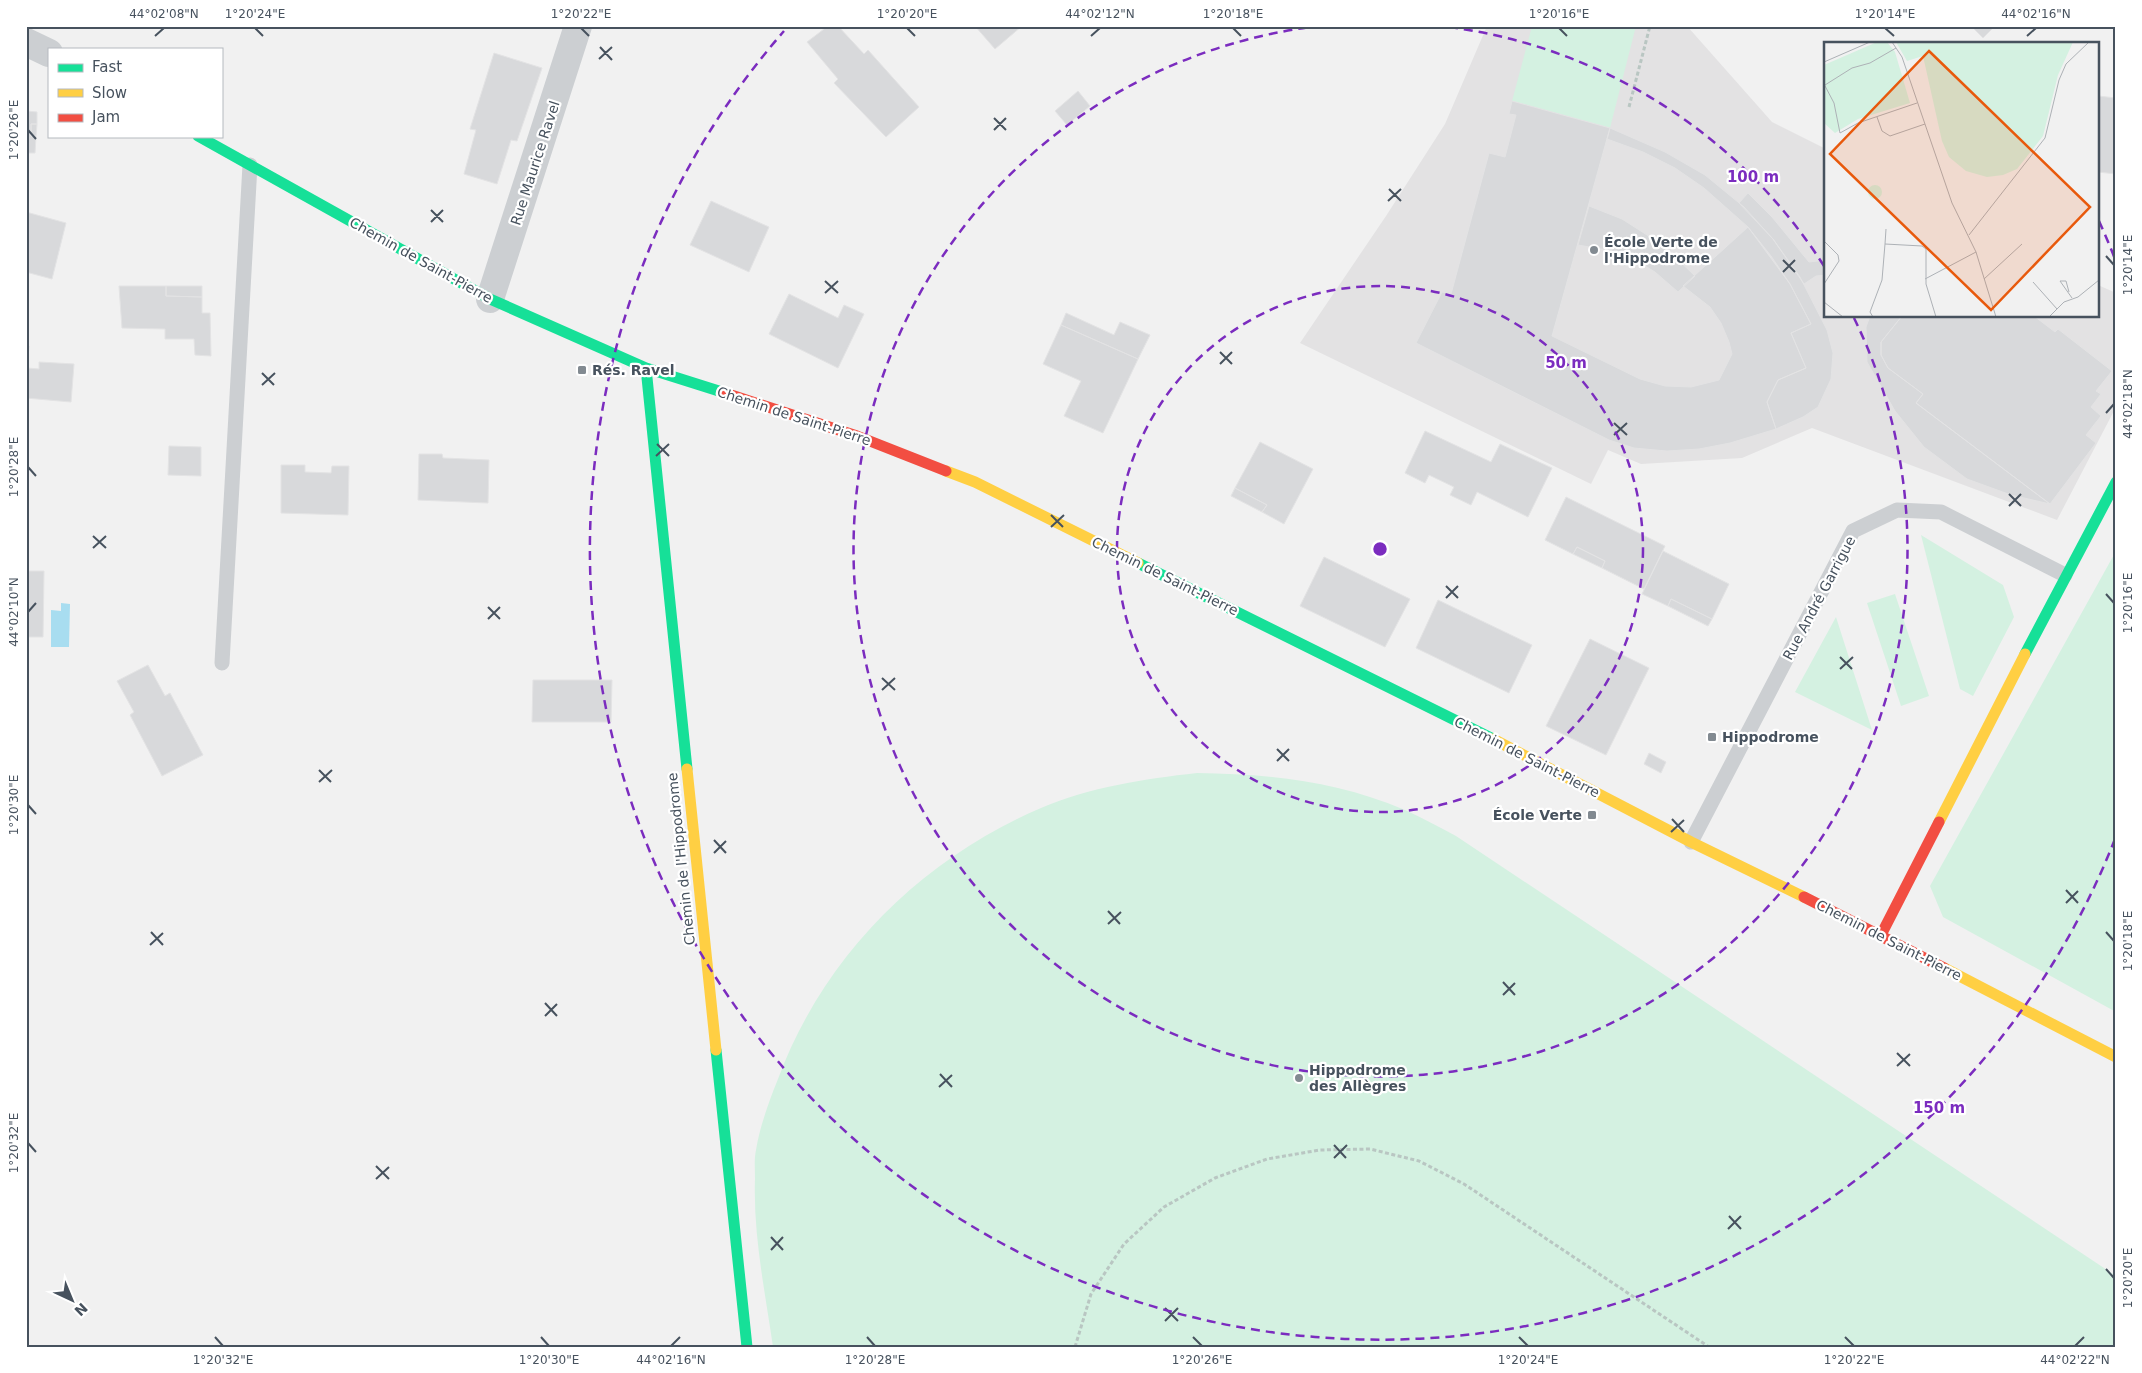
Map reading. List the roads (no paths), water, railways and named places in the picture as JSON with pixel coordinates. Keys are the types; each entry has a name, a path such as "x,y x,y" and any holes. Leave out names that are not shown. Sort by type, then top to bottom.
{"street":[{"name":"Rue Maurice Ravel","path":"490,299 578,26"},
{"path":"26,42 48,53"},
{"name":"Chemin de Saint-Pierre","path":"201,138 490,299 646,368 857,436 975,482 1513,749 1691,842 1881,935 2116,1057"},
{"name":"Chemin de l'Hippodrome","path":"646,368 747,1347"},
{"path":"1881,935 2065,574 2116,482"}],"lane":[{"path":"222,663 250,166"},
{"name":"Rue André Garrigue","path":"1691,842 1853,531 1897,510 1941,512 2065,574"}],"water":[{"path":"61,603 70,604 69,647 51,647 51,610 61,611"}],"place":[{"name":"École Verte de l'Hippodrome","path":"1594,250"},
{"name":"Rés. Ravel","path":"582,370"},
{"name":"Hippodrome","path":"1712,737"},
{"name":"École Verte","path":"1592,815"},
{"name":"Hippodrome des Allègres","path":"1299,1078"}]}
